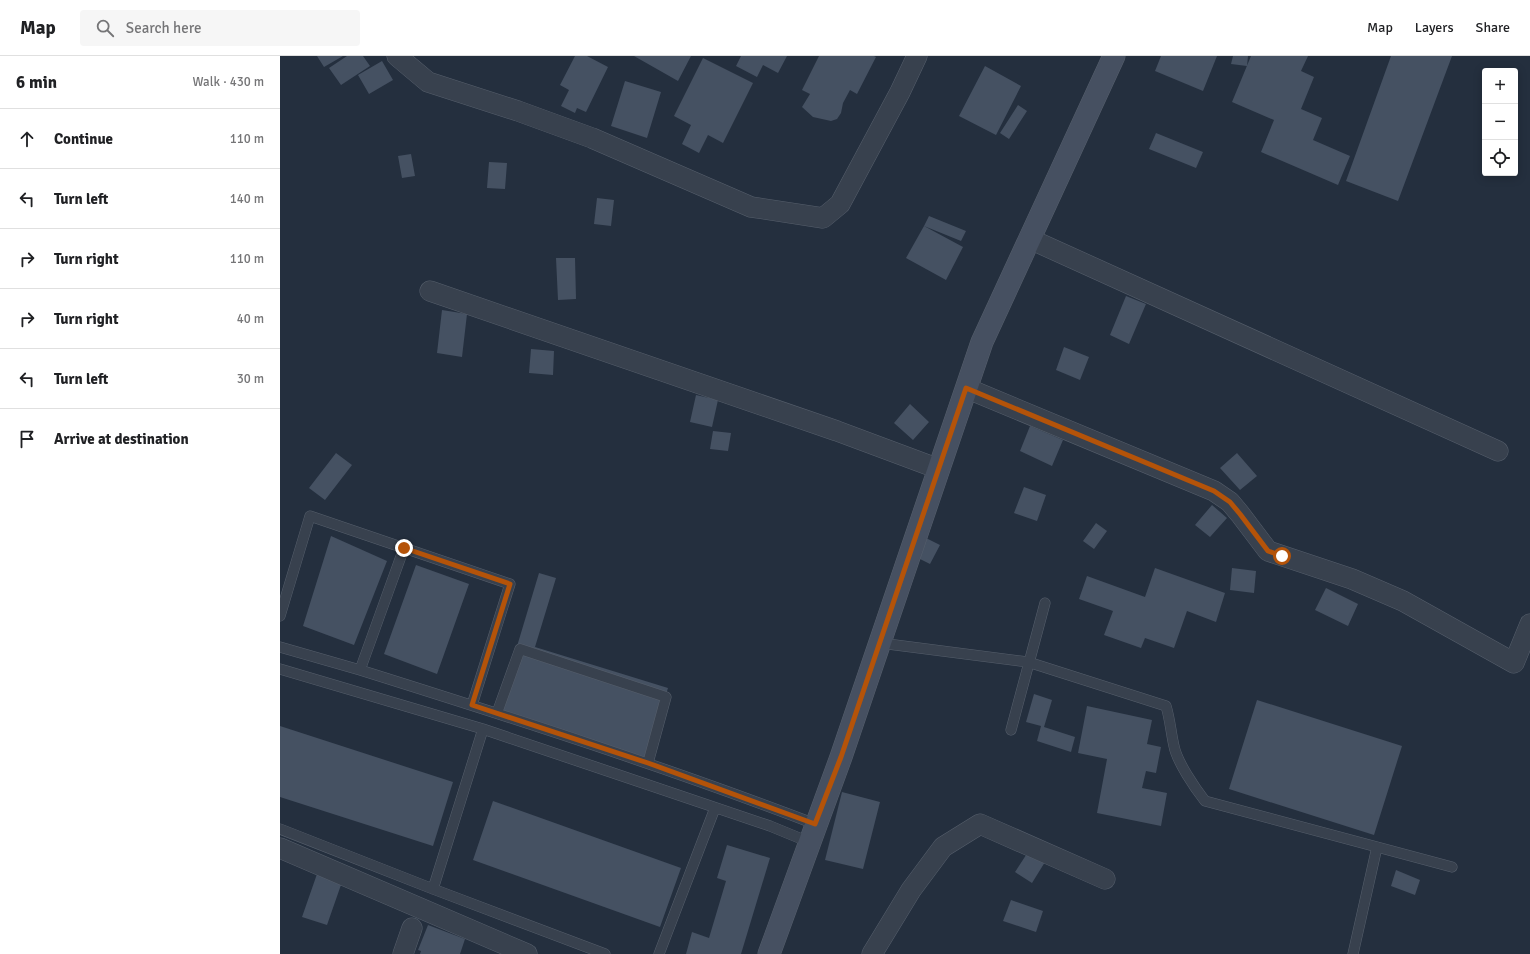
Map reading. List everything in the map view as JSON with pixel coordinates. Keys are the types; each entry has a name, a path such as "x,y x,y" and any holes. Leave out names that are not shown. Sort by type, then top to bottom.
{"street":[{"path":"397,56 428,82 518,111 592,138 751,207 823,218 840,204 900,92 917,56"},
{"path":"769,954 841,757 982,342 1114,56"},
{"path":"1030,238 1498,450"},
{"path":"430,291 837,431 939,469"},
{"path":"966,388 1214,491 1230,502 1268,551 1352,579 1403,600 1514,664 1530,624"},
{"path":"872,954 911,890 943,847 980,824 1106,879"},
{"path":"280,848 527,954"},
{"path":"403,954 412,928"}],"lane":[{"path":"280,616 310,516 510,584 472,705"},
{"path":"360,670 404,548"},
{"path":"1011,730 1045,603"},
{"path":"880,643 1028,662 1166,706 1171,722 1174,748 1191,782 1205,801 1452,867"},
{"path":"280,647 472,705 648,763 812,833"},
{"path":"497,713 520,649 666,698 648,763"},
{"path":"280,668 483,729 715,808 812,833"},
{"path":"432,890 483,729"},
{"path":"659,954 715,808"},
{"path":"280,830 432,890 605,954"},
{"path":"1353,954 1377,847"}],"building":[{"path":"317,56 343,56 324,67"},
{"path":"347,56 363,56 370,66 341,85 329,68"},
{"path":"575,56 587,56 608,67 586,112 577,108 575,113 561,106 569,90 560,85"},
{"path":"634,56 691,56 678,81"},
{"path":"741,56 787,56 778,73 763,65 757,77 736,66"},
{"path":"819,56 876,57 857,94 850,90 843,103 841,113 837,119 831,121 813,117 802,107 810,94 802,90"},
{"path":"1161,56 1217,56 1203,91 1155,71"},
{"path":"1233,56 1248,56 1247,66 1231,64"},
{"path":"1251,56 1308,56 1301,71 1314,77 1301,109 1322,118 1313,140 1350,156 1338,185 1261,152 1274,120 1232,102"},
{"path":"1391,56 1452,56 1398,201 1346,181"},
{"path":"703,58 753,83 723,143 708,135 699,153 682,144 691,125 674,116"},
{"path":"382,61 393,80 369,94 358,75"},
{"path":"985,66 1021,86 996,135 959,116"},
{"path":"625,81 661,92 647,138 611,126"},
{"path":"1018,105 1027,111 1009,139 1000,133"},
{"path":"1156,133 1203,152 1196,168 1149,149"},
{"path":"411,154 415,176 402,178 398,156"},
{"path":"489,162 507,163 505,189 487,188"},
{"path":"597,198 614,200 611,226 594,224"},
{"path":"929,216 966,231 961,241 924,226"},
{"path":"924,226 963,247 946,280 906,258"},
{"path":"556,258 575,258 576,299 558,300"},
{"path":"1126,296 1146,304 1129,344 1110,335"},
{"path":"442,310 467,314 462,357 437,353"},
{"path":"1064,347 1089,357 1080,380 1056,370"},
{"path":"531,349 554,351 553,375 529,373"},
{"path":"696,395 718,400 712,427 690,422"},
{"path":"910,404 929,422 913,440 894,423"},
{"path":"1030,426 1063,440 1052,466 1020,451"},
{"path":"713,431 731,433 728,451 710,449"},
{"path":"336,453 352,465 325,500 309,488"},
{"path":"1237,453 1257,476 1240,490 1220,468"},
{"path":"1024,487 1046,495 1037,521 1014,513"},
{"path":"1212,505 1227,518 1210,537 1195,525"},
{"path":"1096,523 1107,531 1094,549 1083,541"},
{"path":"920,535 940,545 930,564 910,554"},
{"path":"331,536 387,561 354,645 303,626"},
{"path":"416,565 469,584 437,674 384,654"},
{"path":"1155,568 1225,593 1216,622 1187,611 1174,648 1145,638 1141,648 1104,635 1113,611 1079,599 1087,576 1145,597"},
{"path":"1232,568 1256,571 1254,593 1230,590"},
{"path":"539,573 556,578 535,647 668,688 646,759 497,713"},
{"path":"1326,588 1358,604 1348,626 1315,610"},
{"path":"1034,694 1052,700 1044,727 1075,737 1071,752 1037,741 1041,726 1026,722"},
{"path":"1257,700 1402,746 1374,835 1229,789"},
{"path":"1087,706 1152,720 1147,744 1161,747 1156,773 1146,771 1142,788 1167,793 1161,826 1097,813 1107,759 1078,753"},
{"path":"280,726 453,782 433,846 280,797"},
{"path":"842,792 880,802 863,869 825,860"},
{"path":"493,801 681,868 660,927 473,860"},
{"path":"727,845 770,858 741,954 686,954 692,932 709,938 726,881 717,878"},
{"path":"1028,852 1045,862 1032,883 1015,872"},
{"path":"1396,870 1420,880 1415,895 1391,886"},
{"path":"317,874 342,882 327,925 302,917"},
{"path":"1011,900 1043,911 1036,932 1003,921"},
{"path":"428,925 465,939 460,954 420,954 421,951 418,950"}],"route":[{"path":"404,548 510,584 472,705 648,763 815,824 841,757 966,388 1214,491 1230,502 1268,551 1282,556"}]}
